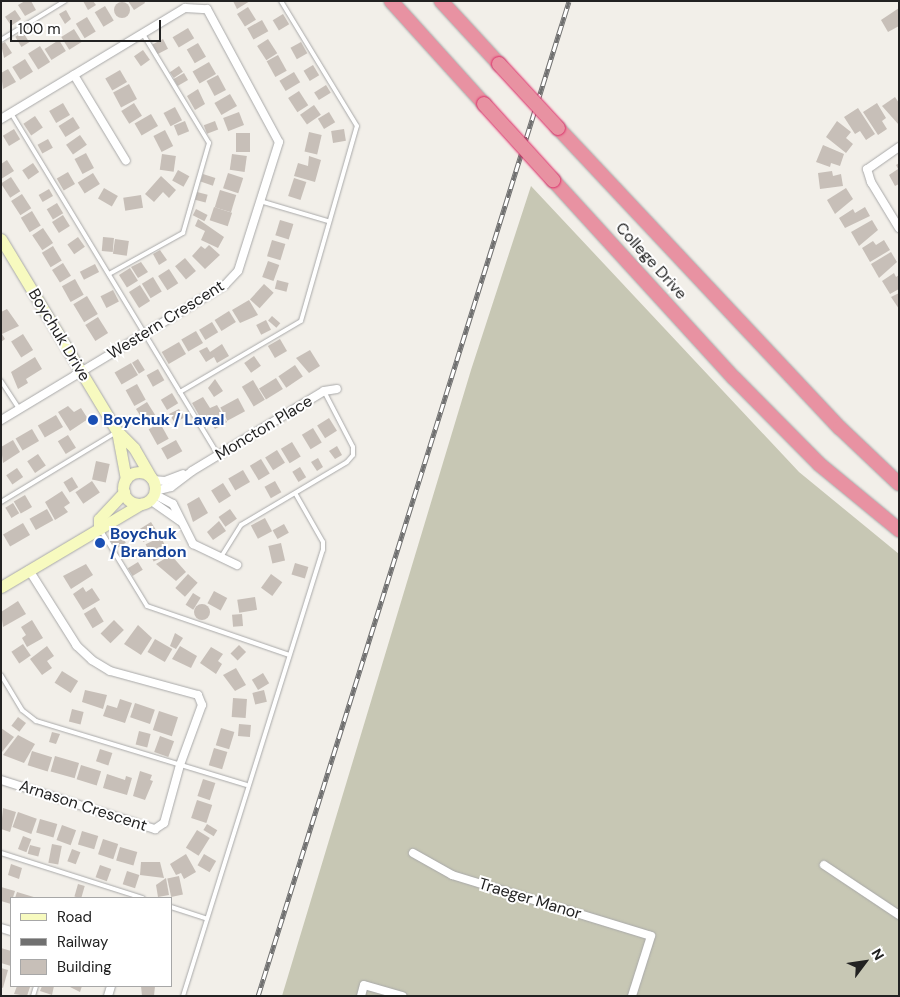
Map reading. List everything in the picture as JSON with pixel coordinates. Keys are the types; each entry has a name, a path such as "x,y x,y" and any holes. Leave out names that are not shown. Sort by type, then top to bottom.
{"highway":[{"name":"College Drive","path":"391,1 734,378 820,464 899,530"},
{"name":"College Drive","path":"441,1 840,428 899,484"}],"street":[{"name":"Western Crescent","path":"1,119 185,8 207,9 279,142 238,271 225,285 1,420"},
{"path":"74,75 126,161"},
{"path":"899,147 867,169 872,182 899,228"},
{"name":"Boychuk Drive","path":"1,239 117,431 134,448 151,491"},
{"name":"Moncton Place","path":"151,491 171,487 192,471 324,391 337,389"},
{"name":"Boychuk Drive","path":"117,431 126,479 124,492"},
{"path":"126,479 139,473 151,491 180,521 194,544 237,565"},
{"path":"99,528 99,519 124,492 132,503 151,491"},
{"path":"1,587 99,528 151,491"},
{"name":"Arnason Crescent","path":"1,780 156,829 164,823 180,765 202,705 201,697 110,671 92,660 77,646 30,570"},
{"name":"Traeger Manor","path":"413,853 452,875 651,936 632,996"},
{"path":"824,865 899,916"},
{"path":"361,996 364,984 402,996"}],"lane":[{"path":"1,40 65,1"},
{"path":"180,392 300,321 357,126 281,1"},
{"path":"109,274 183,233 209,143 143,34"},
{"path":"11,113 109,274 143,334 218,455"},
{"path":"260,201 328,221"},
{"path":"1,381 19,409"},
{"path":"220,557 241,525 347,462 353,456 353,447 324,391"},
{"path":"1,502 117,431"},
{"path":"183,996 205,918 323,550 323,542 295,493"},
{"path":"99,528 147,606 288,655"},
{"path":"1,675 22,710 36,721 247,785"},
{"path":"1,854 140,897"},
{"path":"172,907 205,918"}],"shaded area":[{"path":"531,186 799,472 899,554 899,996 282,996 471,370"}],"building":[{"path":"25,1 31,1 36,10 25,16 18,5"},
{"path":"83,1 93,1 96,5 88,10"},
{"path":"128,1 144,1 145,3 134,10"},
{"path":"233,1 250,1 237,9"},
{"path":"119,2 125,2 130,7 128,16 119,18 114,13 114,7"},
{"path":"105,6 114,21 103,27 95,12"},
{"path":"248,7 256,20 245,27 237,14"},
{"path":"899,8 899,26 888,32 881,20"},
{"path":"15,10 21,19 11,26 5,17"},
{"path":"66,10 71,19 65,24 59,14"},
{"path":"283,14 289,24 279,30 273,20"},
{"path":"87,17 96,32 85,38 76,24"},
{"path":"262,20 268,31 253,40 247,28"},
{"path":"188,28 194,38 179,48 173,37"},
{"path":"74,29 82,42 69,50 61,37"},
{"path":"23,32 29,42 21,47 15,37"},
{"path":"163,39 168,49 157,54 152,44"},
{"path":"268,39 277,53 266,60 257,46"},
{"path":"59,40 66,51 51,60 45,49"},
{"path":"5,42 12,53 4,58 1,44"},
{"path":"301,42 307,53 297,59 291,48"},
{"path":"198,43 206,57 195,63 187,50"},
{"path":"40,46 50,62 38,70 28,53"},
{"path":"143,50 150,60 141,66 134,56"},
{"path":"278,55 287,71 275,77 267,61"},
{"path":"25,59 33,72 20,80 12,67"},
{"path":"209,62 216,74 200,84 193,72"},
{"path":"313,65 319,75 310,81 304,71"},
{"path":"179,66 183,72 174,78 170,72"},
{"path":"8,69 16,82 3,89 1,73"},
{"path":"120,70 127,82 112,91 105,78"},
{"path":"294,72 300,82 286,91 279,81"},
{"path":"184,73 188,80 178,86 174,79"},
{"path":"218,75 226,90 215,96 207,81"},
{"path":"129,84 137,99 121,107 113,92"},
{"path":"326,85 331,93 319,100 314,92"},
{"path":"198,89 205,104 195,110 187,96"},
{"path":"299,91 308,105 297,112 288,98"},
{"path":"230,94 237,106 221,115 214,103"},
{"path":"895,97 899,103 899,125 882,106"},
{"path":"63,103 70,115 56,123 49,111"},
{"path":"134,103 142,116 129,124 121,111"},
{"path":"877,103 886,118 882,121 887,129 878,135 863,112"},
{"path":"314,105 321,115 307,125 300,115"},
{"path":"175,107 182,120 171,126 164,113"},
{"path":"858,108 875,134 866,140 860,131 855,134 844,117"},
{"path":"239,112 244,125 228,131 223,118"},
{"path":"329,112 335,122 324,129 318,119"},
{"path":"151,114 158,126 142,136 135,123"},
{"path":"35,116 43,128 31,135 23,124"},
{"path":"73,117 80,128 65,137 59,126"},
{"path":"185,121 189,131 178,136 174,125"},
{"path":"215,121 218,129 207,134 204,125"},
{"path":"837,121 851,132 846,138 853,144 846,153 826,137"},
{"path":"14,129 20,139 9,146 3,136"},
{"path":"344,129 346,141 333,143 331,131"},
{"path":"165,130 173,146 162,152 153,136"},
{"path":"309,132 322,135 317,154 305,151"},
{"path":"236,133 250,133 250,152 236,152"},
{"path":"80,135 87,145 73,155 66,145"},
{"path":"48,139 53,148 42,154 38,145"},
{"path":"823,145 844,154 840,166 831,163 830,167 816,162"},
{"path":"86,153 94,168 83,174 75,159"},
{"path":"162,154 176,156 174,172 160,170"},
{"path":"232,154 247,156 245,172 230,170"},
{"path":"309,156 321,160 315,182 294,176 298,163 308,166"},
{"path":"7,160 14,171 1,179 1,164"},
{"path":"33,163 39,172 28,179 22,170"},
{"path":"899,163 899,184 895,186 889,175 898,169 896,165"},
{"path":"178,170 189,176 184,187 172,180"},
{"path":"832,171 833,176 841,174 843,186 820,189 818,173"},
{"path":"68,172 75,184 64,191 57,178"},
{"path":"93,173 100,184 85,194 78,183"},
{"path":"228,173 243,178 238,193 223,188"},
{"path":"203,174 215,178 213,186 201,182"},
{"path":"161,176 176,190 169,198 163,192 154,202 145,194"},
{"path":"11,177 20,191 10,198 1,183"},
{"path":"294,178 306,182 300,200 288,196"},
{"path":"104,188 118,196 112,206 98,198"},
{"path":"846,188 853,199 835,214 827,200"},
{"path":"49,189 53,196 43,202 39,195"},
{"path":"220,190 236,195 231,212 215,207"},
{"path":"197,192 208,195 206,203 195,200"},
{"path":"22,194 31,208 20,215 11,201"},
{"path":"141,195 143,208 125,211 123,198"},
{"path":"57,203 63,213 53,219 47,209"},
{"path":"214,207 232,213 228,226 210,220"},
{"path":"865,207 870,216 845,228 839,218 853,209 855,213"},
{"path":"196,209 208,215 204,221 193,215"},
{"path":"32,211 41,226 30,232 21,218"},
{"path":"63,215 70,226 59,233 52,222"},
{"path":"198,219 224,237 218,248 201,240 205,231 195,226"},
{"path":"280,220 293,224 289,239 275,235"},
{"path":"872,220 878,230 859,246 851,232"},
{"path":"43,228 53,243 42,250 32,235"},
{"path":"78,237 85,247 74,254 67,244"},
{"path":"103,237 114,238 113,252 102,251"},
{"path":"115,239 129,241 127,256 113,254"},
{"path":"272,240 285,244 280,260 267,256"},
{"path":"884,240 890,250 870,262 862,248 873,241 876,245"},
{"path":"209,245 220,255 205,269 192,256 201,246 205,249"},
{"path":"53,246 62,261 51,267 42,253"},
{"path":"160,250 167,260 159,265 153,254"},
{"path":"891,252 897,262 879,278 871,264"},
{"path":"185,258 196,271 186,279 175,266"},
{"path":"268,261 279,265 273,281 262,277"},
{"path":"141,262 148,272 138,278 131,267"},
{"path":"63,263 71,276 60,283 52,270"},
{"path":"95,264 99,272 84,280 80,272"},
{"path":"130,268 138,281 127,288 119,275"},
{"path":"169,269 178,283 167,290 158,276"},
{"path":"894,273 896,277 899,275 899,289 890,294 882,281"},
{"path":"153,277 162,292 151,298 142,284"},
{"path":"75,279 84,295 71,302 62,286"},
{"path":"277,280 289,283 286,292 275,289"},
{"path":"264,284 274,293 260,308 250,300"},
{"path":"140,285 150,301 139,308 129,292"},
{"path":"113,290 119,302 106,308 101,296"},
{"path":"899,293 899,309 891,297"},
{"path":"87,296 98,314 84,322 73,304"},
{"path":"249,300 258,315 240,323 232,310"},
{"path":"7,309 19,326 2,334 5,339 1,342 1,312"},
{"path":"229,311 236,322 221,331 215,320"},
{"path":"272,316 280,323 276,328 268,321"},
{"path":"98,317 108,333 95,341 85,325"},
{"path":"266,320 271,330 261,335 256,325"},
{"path":"212,322 218,332 205,340 199,330"},
{"path":"196,331 203,343 188,352 181,340"},
{"path":"23,334 33,350 21,358 11,341"},
{"path":"280,339 287,351 275,358 268,346"},
{"path":"179,342 186,354 169,364 162,352"},
{"path":"222,344 229,356 217,363 214,357 206,362 199,351 207,347 210,352"},
{"path":"310,350 320,366 309,373 296,358"},
{"path":"254,356 261,366 251,373 244,363"},
{"path":"35,357 42,369 26,379 28,383 18,389 11,372"},
{"path":"138,359 145,370 139,374 132,363"},
{"path":"131,363 138,375 122,385 115,372"},
{"path":"295,365 303,377 286,388 278,376"},
{"path":"158,369 164,380 153,387 147,375"},
{"path":"276,378 283,389 266,400 259,389"},
{"path":"215,379 223,391 214,397 208,388"},
{"path":"253,380 265,400 254,406 242,387"},
{"path":"137,384 146,400 134,406 126,390"},
{"path":"172,393 178,403 167,410 161,400"},
{"path":"203,397 210,408 217,405 227,422 215,429 209,420 206,422 202,416 200,417 192,403"},
{"path":"238,398 245,411 227,421 220,407"},
{"path":"147,402 157,418 146,425 136,409"},
{"path":"68,406 74,412 81,408 88,419 70,431 58,412"},
{"path":"179,409 185,417 175,423 169,414"},
{"path":"56,415 63,427 45,438 38,426"},
{"path":"329,418 337,431 325,438 317,425"},
{"path":"160,423 169,439 157,445 149,429"},
{"path":"313,428 322,443 311,449 302,435"},
{"path":"32,429 39,441 23,451 16,438"},
{"path":"68,435 76,448 66,454 58,441"},
{"path":"13,440 20,452 3,463 1,447"},
{"path":"176,440 182,451 167,460 161,448"},
{"path":"292,442 301,457 290,463 281,449"},
{"path":"337,446 342,455 335,459 329,451"},
{"path":"277,450 285,463 273,470 265,457"},
{"path":"38,454 46,466 35,473 27,461"},
{"path":"318,458 323,467 317,471 311,462"},
{"path":"261,459 270,474 259,480 250,466"},
{"path":"96,461 110,464 106,482 92,480"},
{"path":"300,467 306,477 298,482 292,472"},
{"path":"17,468 23,477 12,484 6,475"},
{"path":"243,470 250,482 235,491 228,479"},
{"path":"72,477 78,487 70,492 63,482"},
{"path":"92,481 100,493 83,504 75,492"},
{"path":"275,481 281,492 271,498 265,487"},
{"path":"223,483 231,496 219,503 211,490"},
{"path":"62,491 70,503 64,507 68,512 55,520 45,502"},
{"path":"25,495 32,507 21,514 14,502"},
{"path":"199,497 208,513 193,522 187,504"},
{"path":"13,503 19,513 11,518 5,508"},
{"path":"47,509 53,520 36,530 30,519"},
{"path":"230,509 237,519 225,527 219,517"},
{"path":"265,518 272,531 258,539 251,526"},
{"path":"219,521 226,531 213,540 207,532"},
{"path":"151,522 158,533 143,542 137,531"},
{"path":"23,523 30,535 10,547 3,534"},
{"path":"284,524 289,533 277,539 273,530"},
{"path":"121,535 126,543 116,549 111,541"},
{"path":"161,537 169,554 154,561 146,544"},
{"path":"281,543 285,561 272,563 268,546"},
{"path":"171,555 186,572 176,581 156,564"},
{"path":"138,562 143,570 133,576 128,568"},
{"path":"295,563 308,567 305,579 291,574"},
{"path":"86,564 93,575 71,589 63,576"},
{"path":"188,574 198,583 185,597 175,588"},
{"path":"271,574 282,582 272,596 261,588"},
{"path":"83,587 86,592 92,588 100,600 83,610 73,594"},
{"path":"214,591 227,598 221,610 207,603"},
{"path":"193,593 201,598 193,610 186,605"},
{"path":"255,597 257,610 239,613 237,600"},
{"path":"18,601 26,614 3,627 1,612"},
{"path":"202,604 208,606 210,612 208,618 202,620 196,618 194,612 196,606"},
{"path":"95,607 104,622 93,628 84,614"},
{"path":"242,614 243,626 233,627 232,615"},
{"path":"32,620 43,638 27,647 22,638 26,635 21,627"},
{"path":"114,620 124,630 110,643 101,633"},
{"path":"138,625 152,638 141,655 124,644"},
{"path":"175,633 183,638 176,649 170,646"},
{"path":"155,639 172,649 165,662 148,652"},
{"path":"23,644 31,656 19,663 11,652"},
{"path":"239,645 246,652 238,661 231,653"},
{"path":"47,646 54,656 47,661 52,668 42,675 30,659"},
{"path":"180,646 197,656 191,668 172,659"},
{"path":"211,647 223,654 218,661 222,664 216,674 200,663"},
{"path":"236,668 246,685 235,691 223,675"},
{"path":"62,671 78,681 71,693 55,683"},
{"path":"263,673 269,683 258,690 252,680"},
{"path":"85,690 107,695 103,709 82,702"},
{"path":"264,690 267,702 255,705 252,693"},
{"path":"233,698 247,699 246,718 232,717"},
{"path":"120,699 132,703 125,723 103,716 107,705 117,708"},
{"path":"135,703 155,710 150,724 130,717"},
{"path":"72,709 84,712 80,725 69,722"},
{"path":"159,711 178,717 172,736 153,730"},
{"path":"18,717 26,723 19,732 11,726"},
{"path":"239,724 251,725 250,737 238,736"},
{"path":"1,728 14,737 2,752 1,751"},
{"path":"221,728 234,732 229,749 216,745"},
{"path":"139,731 151,734 147,747 136,745"},
{"path":"52,732 60,734 56,744 49,742"},
{"path":"18,735 35,744 24,763 3,755"},
{"path":"160,736 174,741 168,757 154,752"},
{"path":"214,748 227,752 222,769 209,765"},
{"path":"100,749 112,753 108,765 96,761"},
{"path":"32,751 52,757 48,771 28,765"},
{"path":"55,756 79,763 75,778 51,771"},
{"path":"81,765 101,771 97,785 77,779"},
{"path":"140,771 152,775 150,780 153,781 145,800 133,796"},
{"path":"107,774 125,780 126,776 132,778 127,795 103,788"},
{"path":"203,779 215,783 210,800 197,796"},
{"path":"197,800 212,805 206,823 191,818"},
{"path":"3,808 16,812 10,832 1,829"},
{"path":"18,812 37,819 31,834 13,827"},
{"path":"40,819 57,824 53,837 36,832"},
{"path":"207,824 217,830 214,836 203,830"},
{"path":"62,825 76,830 71,845 57,840"},
{"path":"197,830 210,838 199,856 186,848"},
{"path":"82,831 98,836 94,849 78,844"},
{"path":"23,836 31,839 26,852 18,849"},
{"path":"103,839 118,844 113,859 98,854"},
{"path":"52,844 62,846 58,865 48,863"},
{"path":"30,845 41,848 38,857 28,854"},
{"path":"120,847 137,852 133,865 116,860"},
{"path":"72,849 80,852 76,864 67,861"},
{"path":"186,854 196,872 184,879 181,873 176,875 170,864"},
{"path":"204,854 216,861 210,872 198,865"},
{"path":"141,862 160,862 164,878 140,875"},
{"path":"11,864 22,868 19,879 8,875"},
{"path":"100,865 111,869 107,881 96,877"},
{"path":"127,871 139,875 135,888 123,884"},
{"path":"179,876 183,895 171,897 167,878"},
{"path":"166,878 169,895 158,897 156,885"},
{"path":"78,884 85,886 82,897 74,896"},
{"path":"1,887 15,891 13,897 10,897 10,904 1,901"},
{"path":"17,892 34,897 15,897"},
{"path":"1,948 10,951 10,966 1,963"},
{"path":"1,968 8,970 3,988 1,987"},
{"path":"17,987 30,987 27,996 14,994"},
{"path":"42,987 54,987 52,995 40,991"},
{"path":"70,987 82,987 80,992"},
{"path":"141,987 155,987 154,996 142,996"}],"railway":[{"path":"258,996 569,1"}],"place":[{"name":"Boychuk / Laval","path":"93,420"},
{"name":"Boychuk / Brandon","path":"100,543"}]}
